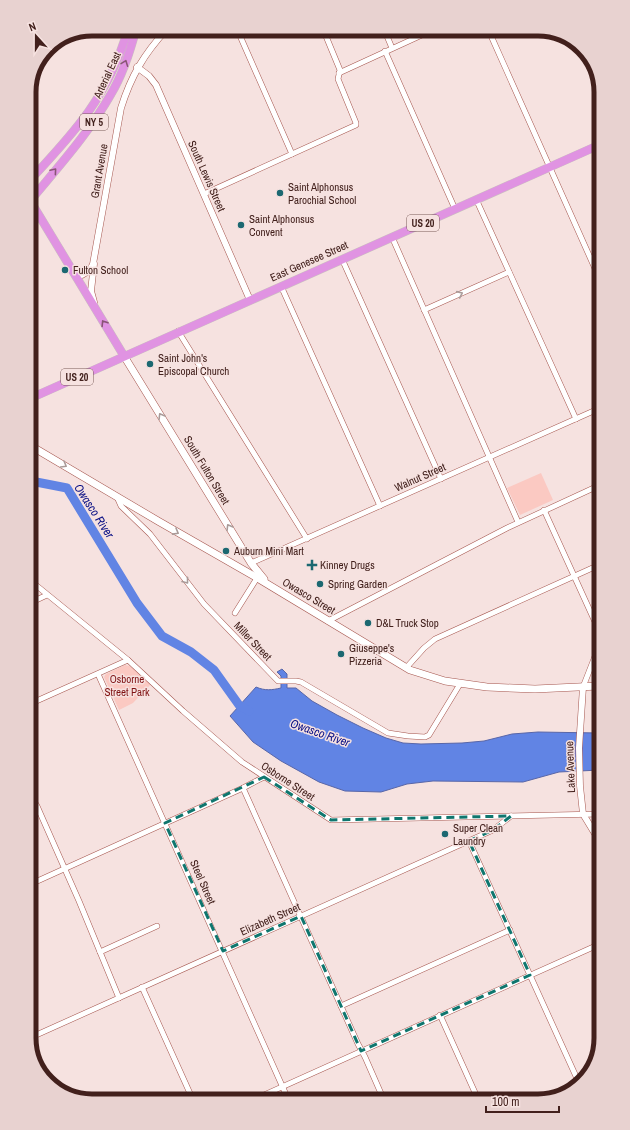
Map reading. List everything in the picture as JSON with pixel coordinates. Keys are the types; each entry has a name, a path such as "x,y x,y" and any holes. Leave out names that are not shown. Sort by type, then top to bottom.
{"highway":[{"name":"NY 5","path":"36,173 78,127 99,97 114,70 126,36"},
{"name":"Arterial East","path":"36,195 72,150 112,94 125,64 134,36"},
{"name":"East Genesee Street","path":"36,396 178,331 594,147"},
{"path":"36,210 124,356"}],"main road":[{"name":"South Fulton Street","path":"124,356 251,564 258,573 278,591"},
{"name":"Owasco Street","path":"36,449 328,620 406,668 445,681 487,687 594,686"},
{"path":"245,571 251,564"}],"street":[{"name":"Grant Avenue","path":"96,310 92,291 94,258 121,108 127,88 137,67 160,36"},
{"path":"240,36 292,154"},
{"path":"204,194 354,126 356,123 338,79 340,70 325,36"},
{"path":"387,36 392,48"},
{"path":"339,73 419,36"},
{"path":"491,36 594,265"},
{"path":"385,52 455,209"},
{"name":"South Lewis Street","path":"137,67 149,76 156,85 250,300"},
{"path":"476,199 576,419"},
{"path":"392,237 518,522"},
{"path":"73,272 82,275 86,273 90,270 94,258"},
{"path":"342,259 441,479"},
{"path":"424,310 509,272"},
{"path":"281,286 380,506"},
{"path":"178,331 307,539"},
{"name":"Walnut Street","path":"251,564 594,411"},
{"path":"328,620 518,522 594,488"},
{"name":"Miller Street","path":"117,497 121,506 150,534 204,604 278,681 291,680 301,682 388,733 426,737 429,735 460,684"},
{"path":"544,510 594,620"},
{"path":"406,668 434,639 594,567"},
{"path":"234,613 257,578"},
{"name":"Osborne Street","path":"36,585 128,660 225,749 264,777 331,820 594,814"},
{"path":"36,600 47,595"},
{"path":"583,687 594,659"},
{"path":"36,701 128,660"},
{"name":"Steel Street","path":"98,674 286,1094"},
{"name":"Lake Avenue","path":"583,687 579,748 580,786 583,814 594,832"},
{"path":"36,882 243,788 264,777"},
{"path":"243,788 361,1051 366,1057 382,1094"},
{"path":"36,805 65,869 119,998"},
{"name":"Elizabeth Street","path":"36,1035 469,841 496,828 512,816"},
{"path":"469,841 577,1078"},
{"path":"100,952 157,926"},
{"path":"341,1006 510,930"},
{"path":"266,1094 594,947"},
{"path":"142,987 190,1094"},
{"path":"440,1015 476,1094"}],"highlighted area":[{"path":"264,777 331,820 511,816 493,830 469,841 530,975 361,1051 301,916 223,951 165,823"}],"green space":[{"path":"541,473 553,500 520,515 507,488"},
{"name":"Osborne Street Park","path":"125,665 130,666 151,684 133,703 119,710 104,677 106,674"}],"water":[{"path":"282,669 287,674 287,688 296,688 312,701 337,715 386,738 403,743 462,743 484,741 512,734 538,732 594,733 594,770 559,772 523,782 433,781 407,784 381,792 345,791 319,782 281,761 253,742 230,716 256,687 268,690 281,688 281,676 277,672"}],"waterway":[{"name":"Owasco River","path":"36,482 67,488 137,603 162,636 191,652 214,670 239,705 249,711"}],"place":[{"name":"Saint Alphonsus Parochial School","path":"280,193"},
{"name":"Saint Alphonsus Convent","path":"241,225"},
{"name":"Fulton School","path":"65,270"},
{"name":"Saint John's Episcopal Church","path":"150,364"},
{"name":"Auburn Mini Mart","path":"226,551"},
{"name":"Kinney Drugs","path":"312,565"},
{"name":"Spring Garden","path":"320,584"},
{"name":"D&L Truck Stop","path":"368,623"},
{"name":"Giuseppe's Pizzeria","path":"341,654"},
{"name":"Super Clean Laundry","path":"445,834"}]}
